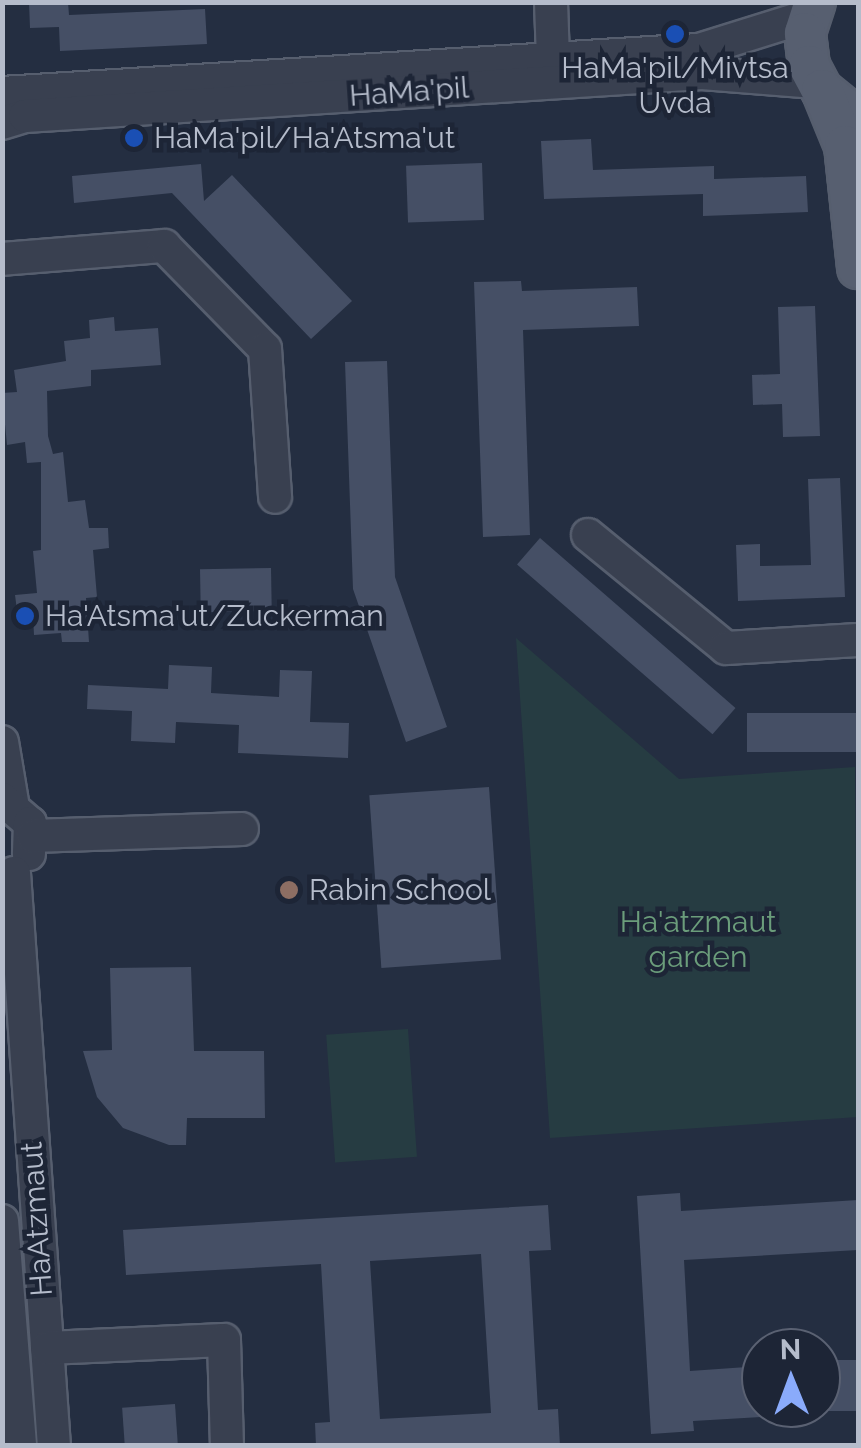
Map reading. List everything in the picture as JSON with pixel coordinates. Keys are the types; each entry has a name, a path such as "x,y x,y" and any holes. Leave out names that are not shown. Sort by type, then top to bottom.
{"main road":[{"path":"813,7 804,50 845,146 858,268"},
{"path":"819,86 858,115"}],"street":[{"path":"551,2 552,59"},
{"name":"HaMa'pil","path":"2,93 700,50 813,7"},
{"name":"HaMa'pil","path":"2,123 25,116 702,74 819,86"},
{"path":"2,259 164,246 265,349 275,497"},
{"path":"588,535 726,648 858,640"},
{"path":"2,742 7,800 33,836"},
{"path":"33,836 242,829"},
{"path":"8,875 33,836"},
{"name":"HaAtzmaut","path":"8,875 54,1446"},
{"name":"HaAtzmaut","path":"2,1221 20,1446"},
{"path":"47,1348 224,1340 227,1446"}],"green space":[{"name":"Ha'atzmaut garden","path":"516,638 679,779 855,767 858,1117 550,1138"},
{"path":"408,1029 417,1157 335,1162 326,1035"}],"building":[{"path":"29,2 68,2 69,15 205,9 207,44 60,51 59,27 30,28"},
{"path":"591,139 593,170 714,166 714,179 806,176 808,212 703,216 703,194 544,199 541,141"},
{"path":"482,163 484,220 408,223 406,166"},
{"path":"201,164 204,201 232,175 352,301 311,339 172,193 74,203 72,176"},
{"path":"521,281 522,291 637,287 639,326 523,330 530,535 483,537 474,282"},
{"path":"815,306 820,436 783,437 782,404 753,405 752,375 780,374 778,307"},
{"path":"114,317 115,331 158,328 161,365 91,370 91,386 47,391 48,436 53,454 63,452 68,502 85,500 89,528 108,528 109,548 93,550 97,597 86,598 89,642 62,642 61,633 34,635 33,616 18,618 15,595 37,593 33,551 41,550 41,462 27,463 25,442 7,445 2,393 17,392 14,370 66,361 64,341 90,338 89,320"},
{"path":"387,361 395,577 447,727 406,742 353,589 345,362"},
{"path":"840,478 845,597 738,601 736,545 760,544 760,566 811,565 808,479"},
{"path":"540,538 735,708 713,734 517,564"},
{"path":"271,568 272,611 201,612 200,569"},
{"path":"169,665 212,667 211,693 279,697 280,670 312,671 310,722 349,723 348,758 238,753 239,725 176,722 175,743 131,741 132,711 87,709 88,685 168,689"},
{"path":"747,713 858,713 858,752 747,752"},
{"path":"489,787 501,960 381,968 369,795"},
{"path":"191,967 194,1051 264,1051 265,1118 187,1118 186,1145 169,1145 123,1128 97,1097 83,1051 112,1050 110,968"},
{"path":"680,1193 681,1211 858,1200 858,1250 684,1260 690,1371 741,1367 741,1418 693,1421 694,1431 651,1434 637,1196"},
{"path":"548,1205 551,1250 529,1251 538,1410 558,1409 560,1446 316,1446 315,1423 330,1422 321,1264 126,1275 123,1230","holes":["481,1254 491,1413 380,1419 370,1261"]},
{"path":"841,1360 858,1360 858,1411 841,1411"},
{"path":"175,1404 178,1446 125,1446 122,1408"}],"place":[{"name":"HaMa'pil/Mivtsa Uvda","path":"675,34"},
{"name":"HaMa'pil/Ha'Atsma'ut","path":"134,138"},
{"name":"Ha'Atsma'ut/Zuckerman","path":"25,616"},
{"name":"Rabin School","path":"289,890"}]}
